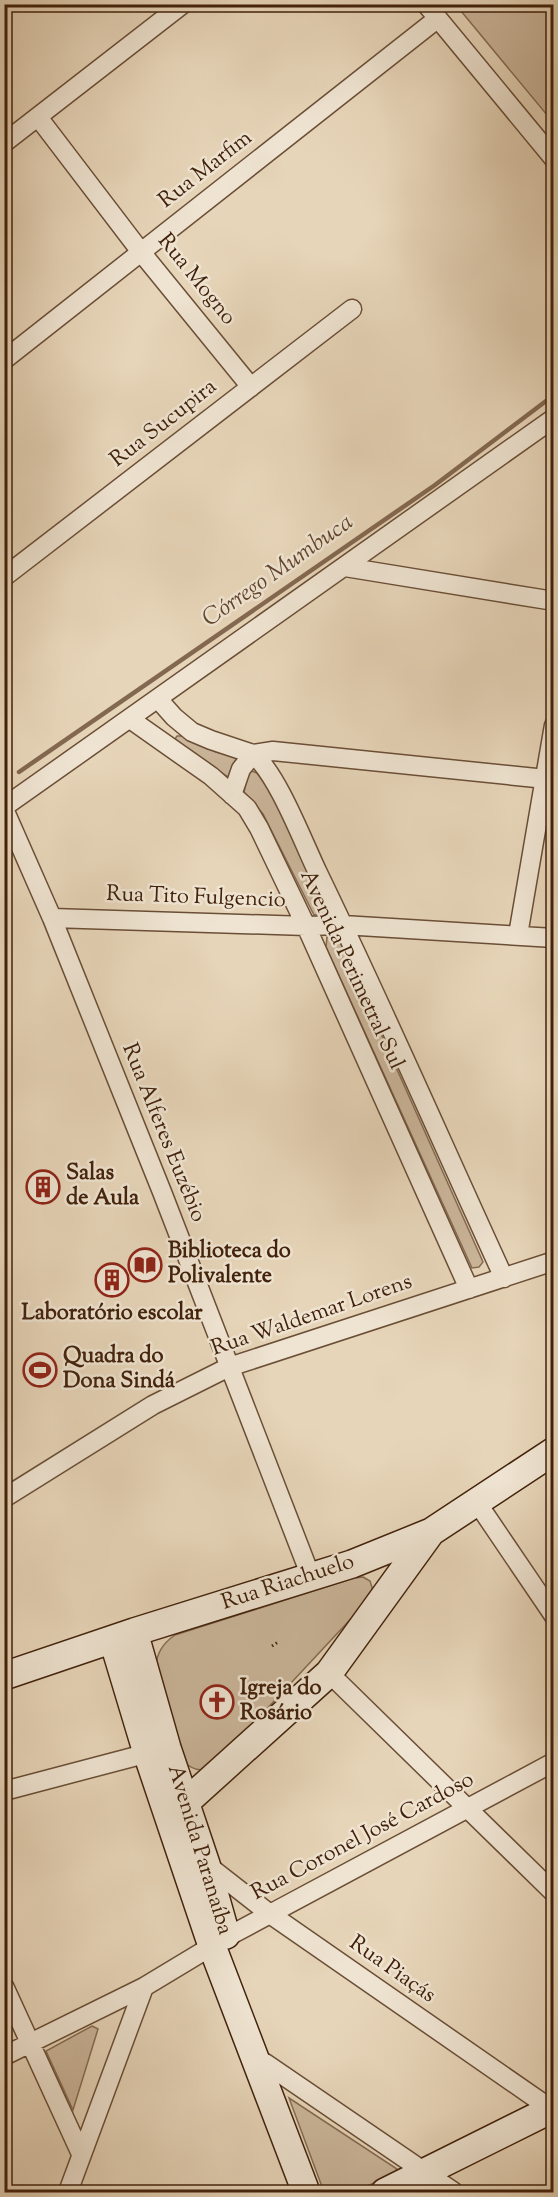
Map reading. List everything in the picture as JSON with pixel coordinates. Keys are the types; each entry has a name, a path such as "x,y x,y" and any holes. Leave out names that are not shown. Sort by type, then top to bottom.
{"main road":[{"name":"Rua Riachuelo","path":"4,1676 311,1577 431,1532 554,1451"},
{"path":"176,1808 329,1673 431,1532"},
{"path":"352,1563 364,1570 370,1578 376,1590 379,1606"},
{"name":"Avenida Paranaíba","path":"123,1636 157,1751 258,2063 306,2193"},
{"name":"Avenida Paranaíba","path":"176,1808 206,1864 219,1941"},
{"path":"385,2193 553,2109"}],"street":[{"path":"4,143 183,4"},
{"path":"431,12 554,159"},
{"name":"Rua Marfim","path":"4,360 141,252 431,12"},
{"name":"Rua Mogno","path":"38,117 141,252 251,387"},
{"name":"Rua Sucupira","path":"4,577 352,309"},
{"path":"4,808 554,418"},
{"path":"345,567 554,601"},
{"path":"158,699 192,732 211,741 253,754 273,751 546,779"},
{"name":"Avenida Perimetral Sul","path":"129,719 211,776 247,808 259,828 306,926 469,1289"},
{"path":"518,935 554,725"},
{"path":"232,795 241,770 253,754"},
{"name":"Avenida Perimetral Sul","path":"253,754 261,761 277,787 343,925 504,1278"},
{"name":"Rua Alferes Euzébio","path":"4,808 52,918 166,1203 311,1577"},
{"name":"Rua Tito Fulgencio","path":"52,918 306,926 343,925 554,938"},
{"name":"Rua Waldemar Lorens","path":"4,1498 153,1405 229,1367 554,1261"},
{"path":"476,1501 554,1616"},
{"path":"329,1673 554,1893"},
{"path":"4,1791 157,1751"},
{"name":"Rua Coronel José Cardoso","path":"4,2056 144,1987 219,1941 554,1762"},
{"name":"Rua Piaçás","path":"206,1864 270,1914 553,2109"},
{"path":"4,1986 81,2154"},
{"path":"68,2193 144,1987"},
{"path":"258,2063 454,2193"}],"path":[{"path":"272,1646 278,1642"}],"shaded area":[{"path":"456,5 553,5 553,113 547,115"},
{"path":"177,736 183,736 216,752 237,757 228,777 176,743"},
{"path":"249,770 257,773 270,790 325,908 320,914 314,915 263,814 244,792"},
{"path":"327,937 334,937 340,942 483,1262 479,1267 472,1268 326,947"},
{"path":"363,1577 370,1581 374,1594 222,1757 207,1768 199,1770 182,1761 155,1669 163,1645 175,1635"},
{"path":"92,2026 98,2029 73,2110 46,2051"},
{"path":"289,2098 397,2169 394,2174 354,2192 324,2192"}],"waterway":[{"name":"Córrego Mumbuca","path":"19,772 435,485 554,395"}],"place":[{"name":"Salas de Aula","path":"43,1187"},
{"name":"Biblioteca do Polivalente","path":"145,1265"},
{"name":"Laboratório escolar","path":"112,1280"},
{"name":"Quadra do Dona Sindá","path":"40,1370"},
{"name":"Igreja do Rosário","path":"217,1702"}]}
